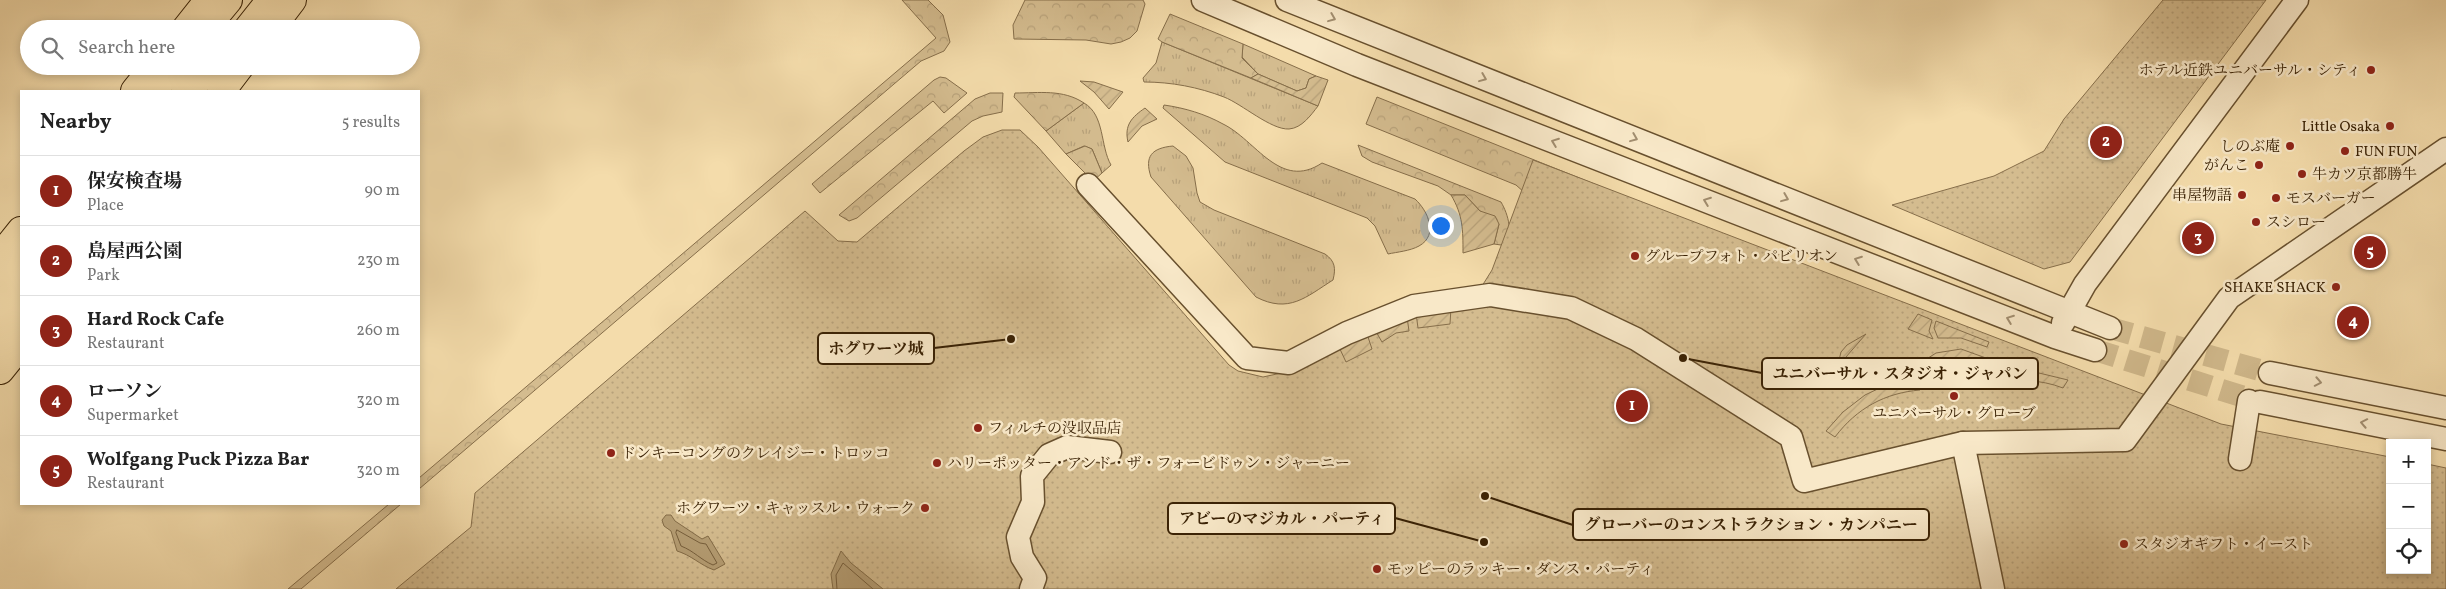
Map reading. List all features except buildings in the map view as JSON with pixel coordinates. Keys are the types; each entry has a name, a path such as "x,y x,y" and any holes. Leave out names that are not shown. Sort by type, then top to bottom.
{"main road":[{"path":"193,20 210,0"},
{"path":"197,20 210,0"},
{"path":"211,20 228,0"},
{"path":"263,20 279,10"},
{"path":"270,20 279,10"},
{"path":"136,90 148,75"},
{"path":"146,90 157,75"},
{"path":"153,90 165,75"},
{"path":"186,90 203,75"},
{"path":"200,90 212,75"},
{"path":"222,90 233,75"},
{"path":"0,257 20,232"},
{"path":"0,275 20,250"},
{"path":"0,310 20,285"},
{"path":"0,344 20,318"},
{"path":"0,370 20,345"}],"street":[{"path":"1203,0 1357,65 2055,337 2095,350"},
{"path":"1287,0 2110,328"},
{"path":"2055,337 2085,284 2297,0"},
{"path":"1088,185 1246,358 1289,364 1347,333 1414,306 1490,295 1571,308 1636,339 1791,437 1804,481 1963,444 2125,440 2229,298 2446,149"},
{"path":"2270,373 2446,408"},
{"path":"2240,459 2255,401 2446,439"},
{"path":"1963,444 1993,589"},
{"path":"1031,589 1035,578 1022,557 1018,537 1033,502 1032,476 1049,455 1068,448 1110,452"}],"green space":[{"path":"902,0 928,0 943,15 950,42 944,51 921,61 420,488 420,477 936,38"},
{"path":"1025,0 1143,0 1145,4 1137,31 1130,38 1111,44 1086,40 1014,39 1013,25"},
{"path":"2163,0 2266,0 2070,262 2044,269 1892,205 1994,176 2044,151 2064,119"},
{"path":"1170,14 1243,44 1242,58 1258,74 1251,78 1162,42 1158,39"},
{"path":"1162,42 1318,106 1306,120 1298,126 1289,129 1265,121 1231,100 1214,93 1184,86 1144,82 1143,78 1156,63"},
{"path":"1243,44 1316,76 1309,79 1306,88 1297,91 1258,74 1242,57"},
{"path":"1258,74 1297,91 1306,88 1309,79 1316,76 1328,80 1318,106 1251,78"},
{"path":"940,77 946,78 967,93 944,113 933,101 820,193 812,184 934,80"},
{"path":"1080,81 1094,82 1123,92 1109,109 1094,92"},
{"path":"1042,92 1059,94 1084,103 1046,131 1014,97 1015,93"},
{"path":"990,93 1003,93 1002,112 983,116 972,121 857,218 849,221 839,215 975,99"},
{"path":"1377,97 1864,292 1525,193 1516,185 1366,124"},
{"path":"1084,103 1096,115 1111,165 1102,173 1092,149 1084,146 1066,154 1046,131"},
{"path":"1164,105 1195,112 1223,124 1235,131 1269,160 1281,167 1293,171 1307,170 1322,163 1415,199 1427,216 1430,229 1429,236 1415,248 1388,254 1375,226 1367,218 1225,162 1163,108"},
{"path":"1145,108 1157,119 1142,126 1128,142 1127,131 1130,122"},
{"path":"1002,130 1020,130 1038,147 1229,365 1238,371 1263,377 1295,370 1331,351 1482,286 1492,270 1533,160 2221,424 2386,456 2386,574 2431,574 2431,465 2446,468 2446,589 396,589 471,527 475,493 805,211 838,241 857,242 983,137"},
{"path":"1358,145 1501,202 1509,224 1508,236 1505,241 1501,245 1494,244 1499,224 1480,211 1465,195 1451,195 1438,186 1372,162 1362,156"},
{"path":"1085,146 1092,149 1102,173 1093,181 1066,154"},
{"path":"1173,146 1186,156 1193,168 1200,202 1214,210 1325,254 1334,265 1333,280 1305,297 1288,304 1268,302 1256,297 1151,177 1149,158 1155,151"},
{"path":"1451,195 1465,195 1480,211 1495,216 1499,224 1494,244 1463,253 1462,223"},
{"path":"1451,308 1450,324 1418,328 1416,313"},
{"path":"1918,314 1932,320 1929,331 1933,339 1908,329"},
{"path":"1407,317 1409,331 1396,333 1382,342 1375,330"},
{"path":"1936,321 1989,342 1987,347 1961,338 1938,338 1934,328"},
{"path":"1367,334 1372,349 1346,362 1339,347"},
{"path":"1866,334 1832,373 1834,362 1839,360 1841,352 1847,345"},
{"path":"1961,349 1986,358 1995,370 2039,373 2068,380 2063,388 2027,381 1991,383 1984,371 1975,364 1965,360 1954,360 1934,369 1926,378 1920,390 1895,395 1862,410 1835,437 1826,431 1843,412 1865,395 1884,386 1911,379 1925,360 1936,353"},
{"path":"388,505 400,505 301,589 288,589"}],"water":[{"path":"666,515 671,515 675,521 702,539 708,536 725,564 714,570 677,551 671,531 664,526 662,520"},
{"path":"841,551 851,563 883,589 833,589 831,574"}],"tunnel":[{"path":"2110,328 2270,373"},
{"path":"2095,350 2260,402"}],"place":[{"name":"ホテル近鉄ユニバーサル・シティ","path":"2371,70"},
{"name":"Little Osaka","path":"2390,126"},
{"name":"島屋西公園","path":"2106,142"},
{"name":"しのぶ庵","path":"2290,146"},
{"name":"FUN FUN","path":"2345,151"},
{"name":"がんこ","path":"2259,165"},
{"name":"牛カツ京都勝牛","path":"2302,174"},
{"name":"串屋物語","path":"2242,195"},
{"name":"モスバーガー","path":"2276,198"},
{"name":"スシロー","path":"2256,222"},
{"name":"Hard Rock Cafe","path":"2198,238"},
{"name":"Wolfgang Puck Pizza Bar","path":"2370,252"},
{"name":"グループフォト・パビリオン","path":"1635,256"},
{"name":"SHAKE SHACK","path":"2336,287"},
{"name":"ローソン","path":"2353,322"},
{"name":"ホグワーツ城","path":"1011,339"},
{"name":"ユニバーサル・スタジオ・ジャパン","path":"1683,358"},
{"name":"ユニバーサル・グローブ","path":"1954,396"},
{"name":"保安検査場","path":"1632,406"},
{"name":"フィルチの没収品店","path":"978,428"},
{"name":"ドンキーコングのクレイジー・トロッコ","path":"611,453"},
{"name":"ハリーポッター・アンド・ザ・フォービドゥン・ジャーニー","path":"937,463"},
{"name":"グローバーのコンストラクション・カンパニー","path":"1485,496"},
{"name":"ホグワーツ・キャッスル・ウォーク","path":"925,508"},
{"name":"アビーのマジカル・パーティ","path":"1484,542"},
{"name":"スタジオギフト・イースト","path":"2124,544"},
{"name":"モッピーのラッキー・ダンス・パーティ","path":"1377,569"}]}
